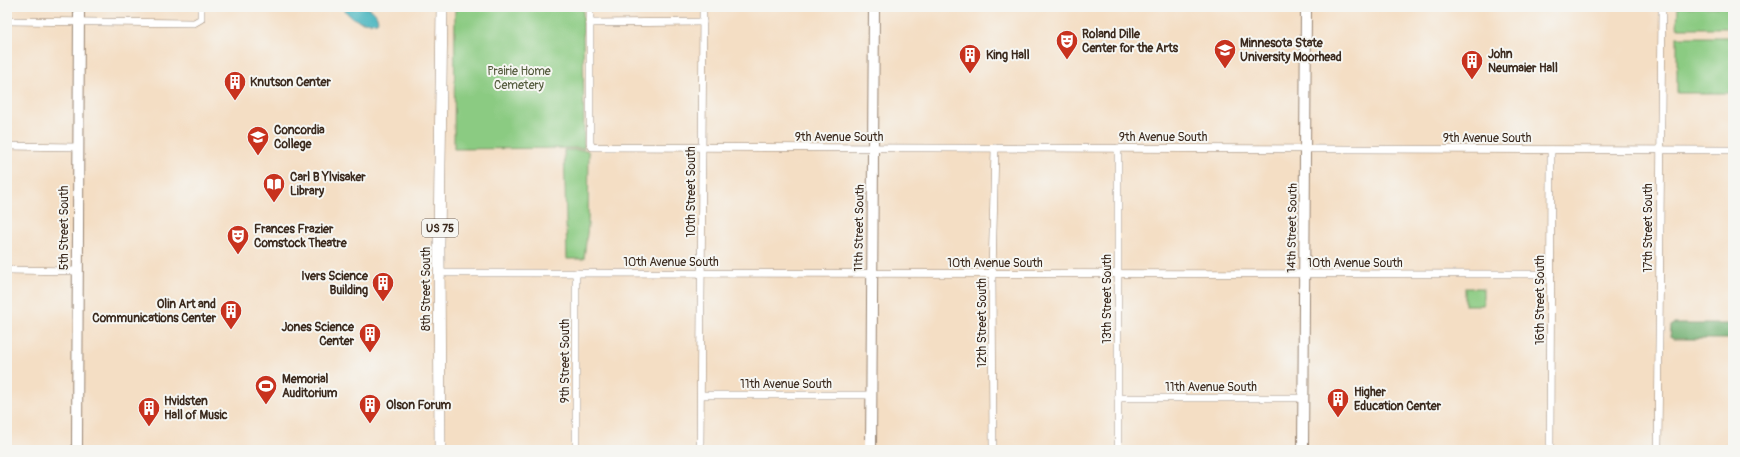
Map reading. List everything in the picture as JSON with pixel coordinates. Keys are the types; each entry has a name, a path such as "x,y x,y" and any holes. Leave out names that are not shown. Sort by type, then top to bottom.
{"main road":[{"name":"8th Street South","path":"440,450 442,7"}],"street":[{"name":"5th Street South","path":"77,450 79,7"},
{"path":"7,22 194,23 201,19 201,7"},
{"path":"590,7 590,23 703,22"},
{"name":"10th Street South","path":"700,450 703,7"},
{"name":"11th Street South","path":"871,450 870,395 874,7"},
{"name":"14th Street South","path":"1303,450 1306,7"},
{"name":"17th Street South","path":"1658,450 1662,7"},
{"name":"9th Avenue South","path":"590,23 590,143 592,147 1733,150"},
{"path":"7,146 78,147"},
{"name":"12th Street South","path":"993,450 992,274 995,148"},
{"name":"13th Street South","path":"1118,148 1118,450"},
{"name":"16th Street South","path":"1550,450 1551,150"},
{"path":"7,270 77,270"},
{"name":"10th Avenue South","path":"440,273 1118,275 1551,274"},
{"name":"9th Street South","path":"576,273 576,450"},
{"name":"11th Avenue South","path":"701,395 870,395"},
{"name":"11th Avenue South","path":"1118,398 1304,398"}],"green space":[{"name":"Prairie Home Cemetery","path":"455,7 583,7 584,148 454,149"},
{"path":"1678,7 1733,7 1733,28 1677,28"},
{"path":"1677,37 1733,37 1733,93 1677,93"},
{"path":"564,150 587,150 589,153 588,225 584,259 567,259"},
{"path":"1465,288 1483,288 1483,305 1465,305"},
{"path":"1674,324 1733,324 1733,339 1673,339 1670,337 1671,326"}],"water":[{"path":"343,7 369,8 376,15 378,20 377,22 372,23 362,22 349,15"}],"place":[{"name":"Roland Dille Center for the Arts","path":"1067,60"},
{"name":"Minnesota State University Moorhead","path":"1225,70"},
{"name":"King Hall","path":"970,74"},
{"name":"John Neumaier Hall","path":"1472,80"},
{"name":"Knutson Center","path":"235,102"},
{"name":"Concordia College","path":"258,156"},
{"name":"Carl B Ylvisaker Library","path":"274,204"},
{"name":"Frances Frazier Comstock Theatre","path":"238,256"},
{"name":"Ivers Science Building","path":"383,302"},
{"name":"Olin Art and Communications Center","path":"231,330"},
{"name":"Jones Science Center","path":"370,354"},
{"name":"Memorial Auditorium","path":"266,406"},
{"name":"Higher Education Center","path":"1338,418"},
{"name":"Olson Forum","path":"370,424"},
{"name":"Hvidsten Hall of Music","path":"149,428"}]}
